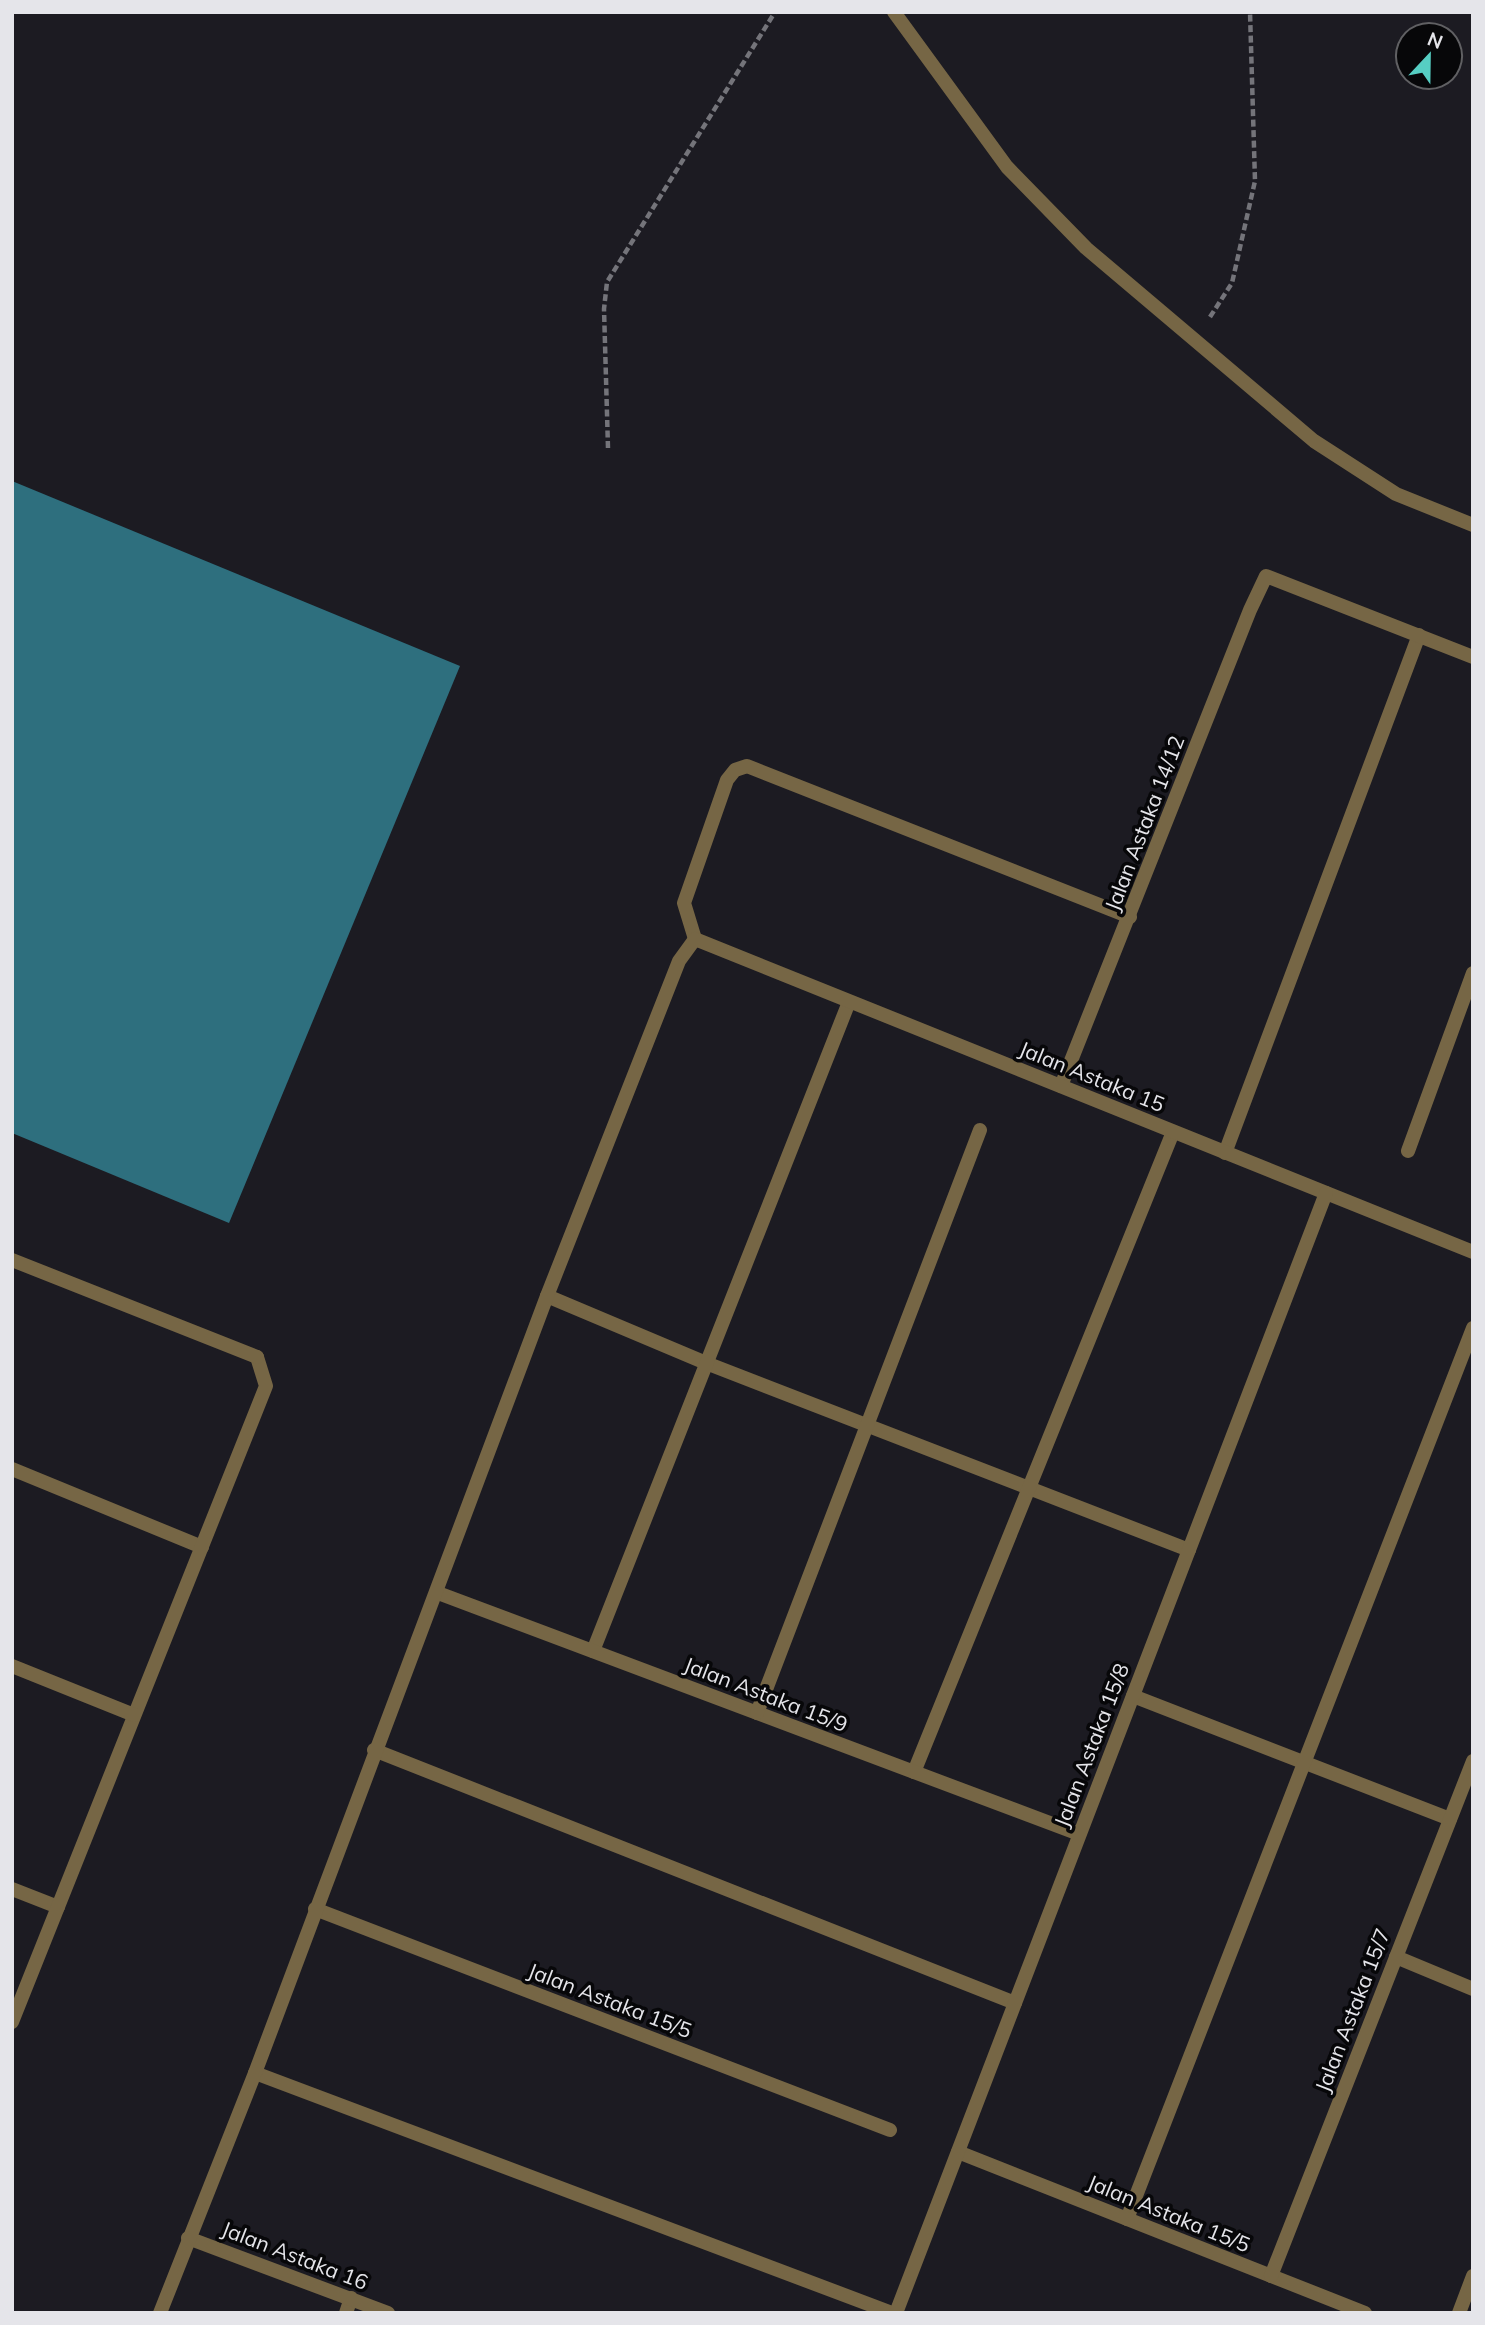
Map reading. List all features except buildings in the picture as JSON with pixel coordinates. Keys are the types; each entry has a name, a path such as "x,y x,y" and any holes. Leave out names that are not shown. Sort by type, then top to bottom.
{"street":[{"path":"894,12 1007,167 1086,248 1314,441 1396,494 1473,525"},
{"name":"Jalan Astaka 14/12","path":"1061,1086 1250,610 1266,576 1419,635"},
{"path":"1225,1153 1419,635 1473,657"},
{"path":"160,2313 255,2073 374,1750 438,1593 547,1296 679,961 695,939 684,903 727,780 735,770 747,766 1130,917"},
{"name":"Jalan Astaka 15","path":"695,939 1473,1252"},
{"path":"1408,1151 1473,973"},
{"path":"593,1651 849,1002"},
{"path":"758,1713 980,1130"},
{"path":"914,1772 1173,1132"},
{"name":"Jalan Astaka 15/8","path":"894,2313 1326,1193"},
{"path":"12,1260 257,1357 266,1386 12,2022"},
{"path":"547,1296 706,1363 1189,1550"},
{"path":"1127,2219 1473,1328"},
{"path":"12,1469 202,1547"},
{"name":"Jalan Astaka 15/9","path":"438,1593 1079,1834"},
{"path":"12,1666 134,1715"},
{"path":"1133,1696 1450,1819"},
{"path":"374,1750 1014,2003"},
{"name":"Jalan Astaka 15/7","path":"1271,2276 1473,1761"},
{"path":"12,1889 58,1907"},
{"name":"Jalan Astaka 15/5","path":"315,1909 890,2130"},
{"path":"1396,1957 1473,1989"},
{"path":"255,2073 894,2313"},
{"name":"Jalan Astaka 15/5","path":"957,2152 1365,2313"},
{"name":"Jalan Astaka 16","path":"188,2238 388,2313"},
{"path":"1459,2313 1473,2276"},
{"path":"346,2313 351,2298"}],"path":[{"path":"608,448 604,309 607,282 775,12"},
{"path":"1194,342 1232,283 1255,181 1250,12"}],"water":[{"path":"12,481 460,666 229,1223 12,1133"}]}
